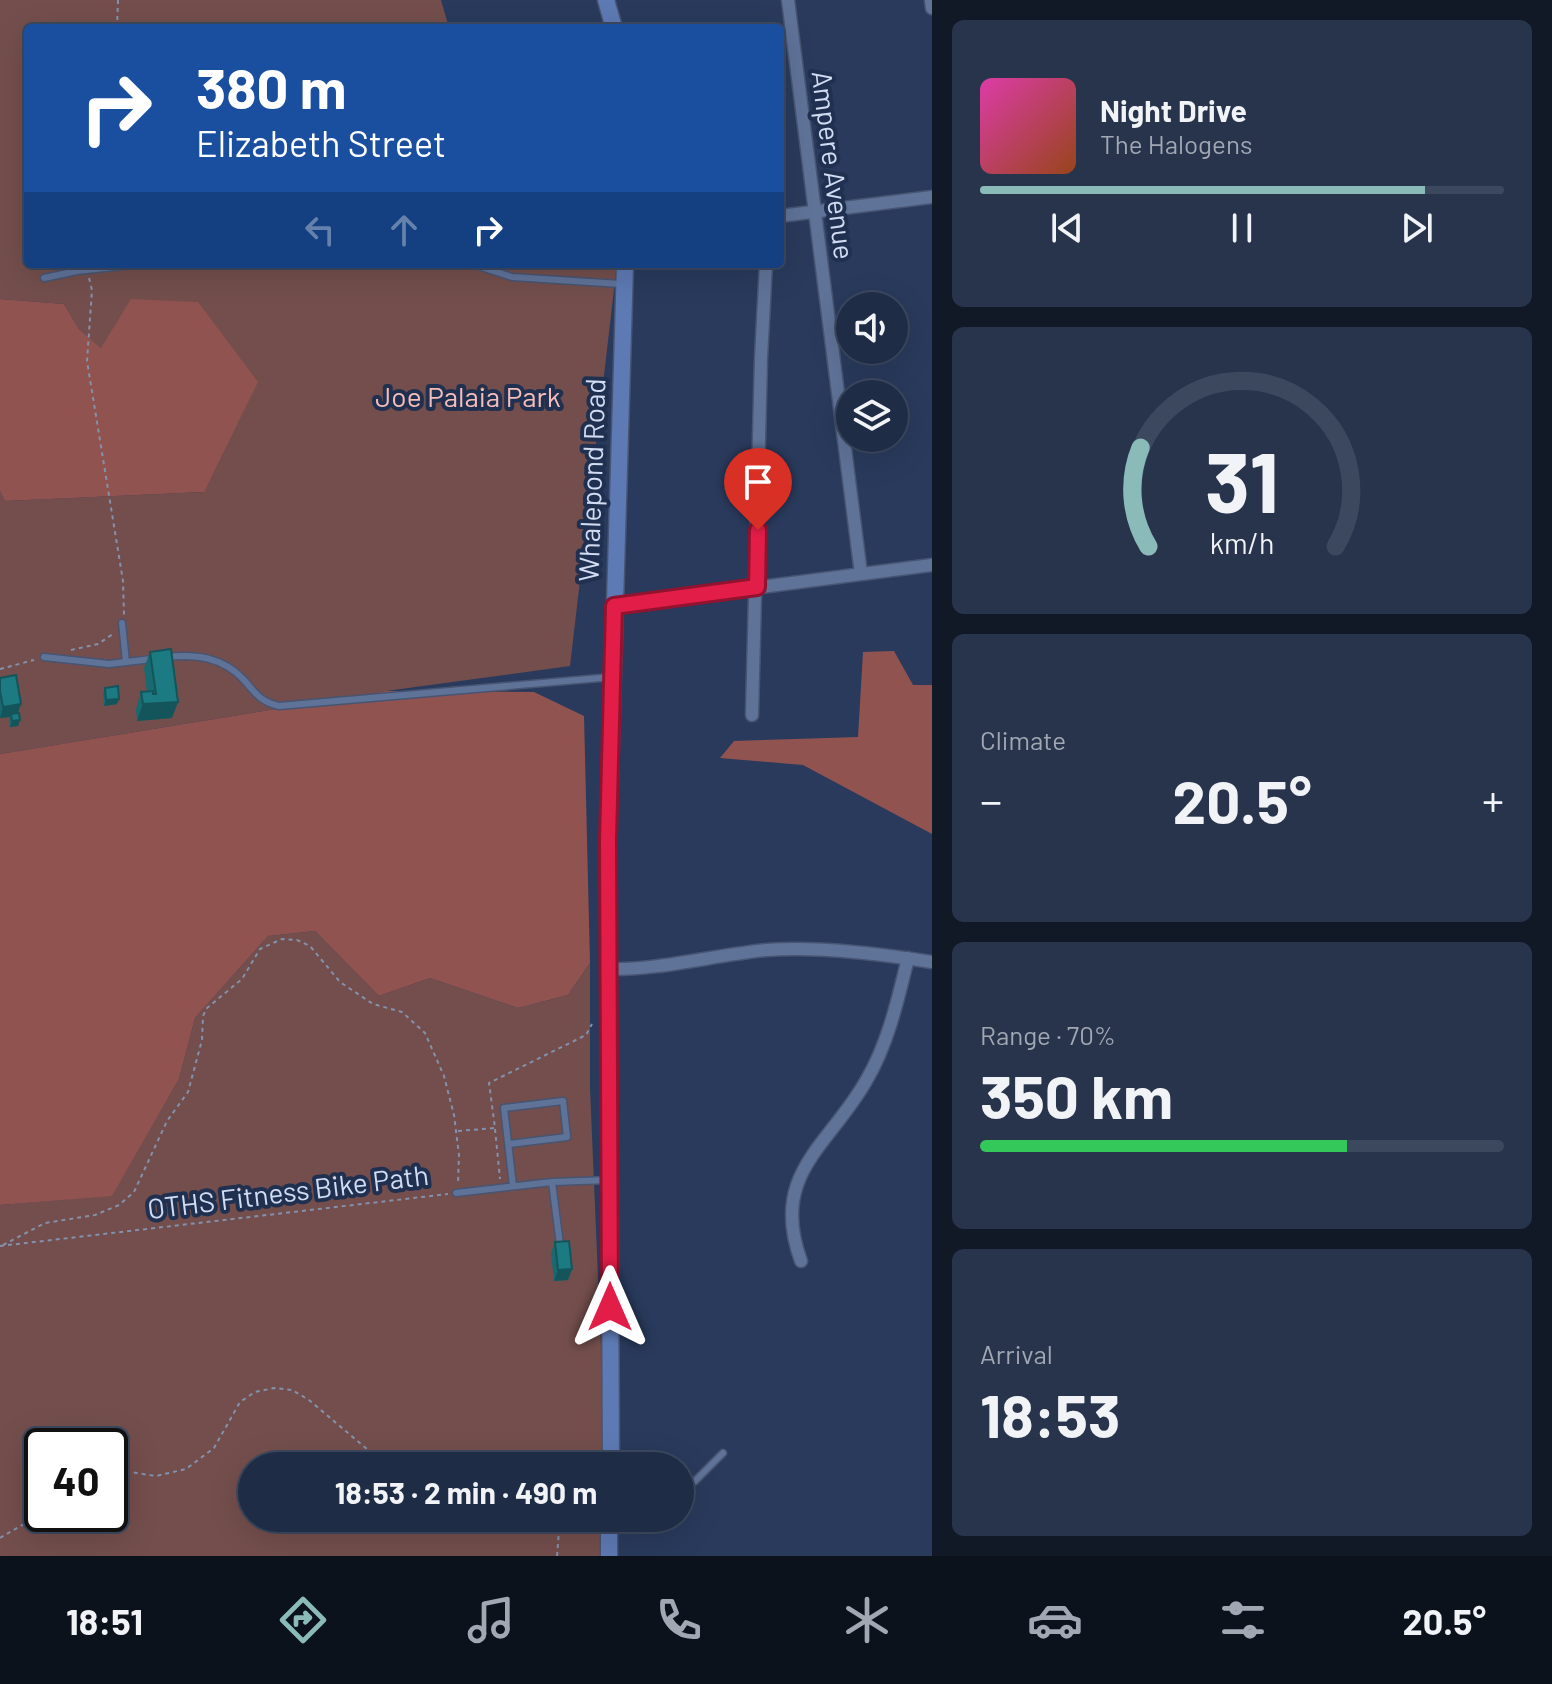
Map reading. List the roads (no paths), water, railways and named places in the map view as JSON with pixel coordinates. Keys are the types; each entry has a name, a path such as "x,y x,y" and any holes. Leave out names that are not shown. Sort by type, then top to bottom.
{"street":[{"path":"606,0 613,24"},
{"name":"Ampere Avenue","path":"788,0 861,574"},
{"path":"931,0 932,8"},
{"path":"784,216 932,197"},
{"name":"Whalepond Road","path":"611,1452 608,840 625,268"},
{"path":"752,715 766,268"},
{"path":"614,606 932,565"},
{"path":"609,969 639,970 772,950 932,962"},
{"path":"801,1261 790,1224 799,1182 814,1152 874,1067 908,958"},
{"path":"609,1532 609,1556"}],"lane":[{"path":"44,278 105,268"},
{"path":"484,268 512,277 625,284"},
{"path":"122,623 126,662"},
{"path":"44,657 109,664 180,656 209,657 234,671 261,700 279,706 612,677"},
{"path":"509,1144 567,1137 563,1101 504,1108 513,1186"},
{"path":"456,1193 552,1182 609,1180"},
{"path":"552,1182 560,1245"},
{"path":"694,1482 723,1453"}],"park label":[{"name":"Joe Palaia Park","path":"468,397"}]}
